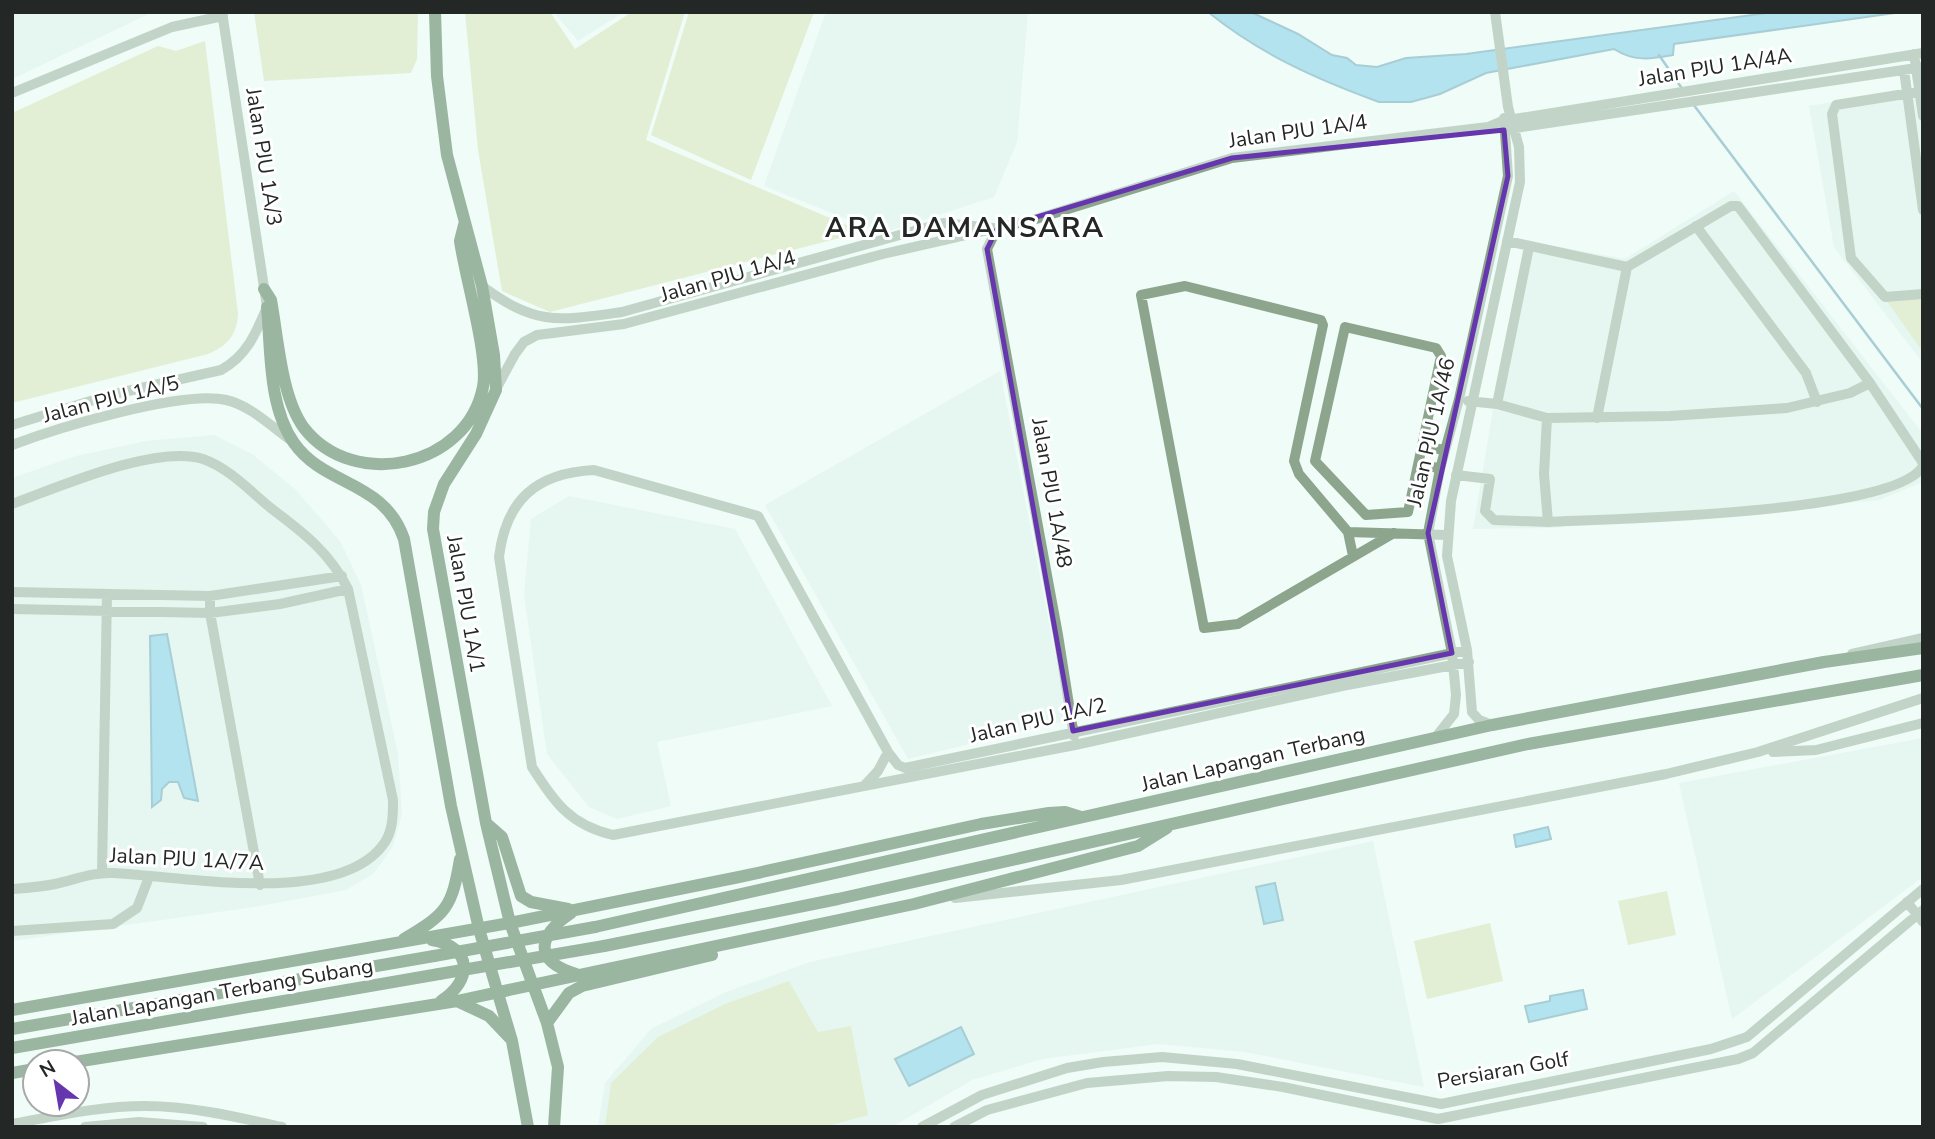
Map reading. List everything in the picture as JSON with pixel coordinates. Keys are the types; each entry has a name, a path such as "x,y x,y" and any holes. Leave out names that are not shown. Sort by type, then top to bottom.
{"main road":[{"name":"Jalan PJU 1A/1","path":"435,12 437,76 444,133 464,225 482,286 494,355 496,390 476,434 444,484 434,512 433,529 486,823 510,923 547,1023 558,1067 554,1127"},
{"path":"264,289 271,300 289,394 302,425 317,442 346,460 364,463 410,461 433,453 452,442 466,428 484,386 483,365 460,241 464,225"},
{"path":"267,307 276,393 293,441 313,462 370,493 386,506 400,527 461,850 479,929 513,1041 528,1127"},
{"name":"Jalan Lapangan Terbang","path":"595,927 1492,725 1824,662 1923,648"},
{"path":"91,1059 457,1002 914,904 1138,846 1154,839 1170,826 1528,744 1923,676"},
{"path":"12,1010 479,929 981,824 1057,813 1084,817"},
{"path":"486,823 502,837 521,896 531,902 575,910"},
{"name":"Jalan Lapangan Terbang Subang","path":"12,1048 604,946 838,899 1170,826"},
{"path":"398,943 438,917 446,907 454,895 461,850"},
{"path":"575,910 551,928 545,936 544,944 547,954 560,969 579,975"},
{"name":"Jalan Lapangan Terbang Subang","path":"12,1029 595,927"},
{"path":"421,939 450,944 458,953 465,973 463,982 454,992 436,1005"},
{"path":"547,1023 569,993 582,986 721,953 741,941"},
{"path":"457,1002 489,1016 513,1041"}],"street":[{"path":"1495,12 1509,124"},
{"path":"12,93 172,27 222,14"},
{"name":"Jalan PJU 1A/3","path":"222,14 267,307"},
{"path":"1918,53 1923,116"},
{"name":"Jalan PJU 1A/4A","path":"1509,124 1530,126 1681,103 1710,93 1918,53"},
{"name":"Jalan PJU 1A/4A","path":"1509,124 1676,92 1710,93 1919,67"},
{"path":"1904,70 1923,210"},
{"path":"1921,91 1836,105 1832,114 1851,258 1885,297 1923,294"},
{"name":"Jalan PJU 1A/4","path":"496,390 515,354 531,338 624,324 883,254 997,229 1232,158 1509,124"},
{"name":"Jalan PJU 1A/46","path":"1492,725 1479,720 1472,712 1469,662 1447,556 1446,535 1520,182 1518,144 1509,124"},
{"name":"Jalan PJU 1A/46","path":"1434,738 1449,721 1457,705 1452,653 1429,533 1444,450 1459,399 1508,176 1509,124"},
{"path":"1518,144 1530,126"},
{"path":"1457,475 1490,479 1485,511 1494,520 1548,522 1793,508 1895,484 1918,472 1923,464 1870,383 1738,206 1731,206 1628,267 1507,241"},
{"name":"Jalan PJU 1A/4","path":"482,286 510,307 528,316 541,319 582,317 622,312 943,223 997,229"},
{"path":"1696,226 1806,373 1817,402"},
{"path":"971,235 987,249 997,229"},
{"path":"1497,404 1529,247"},
{"name":"Jalan PJU 1A/48","path":"987,249 1075,745"},
{"path":"1597,418 1628,267"},
{"path":"1353,556 1348,532 1299,474 1294,461 1323,325 1321,320 1185,286 1141,295 1204,628 1238,624 1394,533"},
{"name":"Jalan PJU 1A/5","path":"12,425 110,396 221,370 236,362 245,351 267,307"},
{"path":"582,317 586,330"},
{"path":"1345,327 1436,348 1441,356 1420,463 1408,512 1366,515 1315,461 1345,327"},
{"path":"1459,399 1497,404 1547,418 1597,418 1787,408 1850,393 1870,383"},
{"name":"Jalan PJU 1A/5","path":"12,445 154,406 212,397 244,407 293,441"},
{"path":"1547,418 1544,474 1548,522"},
{"path":"1423,446 1444,450"},
{"name":"Jalan PJU 1A/7A","path":"12,504 113,468 148,460 183,456 202,459 219,466 318,544 342,576 348,589 393,800 393,821 386,841 374,854 352,869 335,875 260,885 102,873 53,884 12,889"},
{"path":"1420,463 1440,469"},
{"name":"Jalan PJU 1A/2","path":"1467,650 1073,731 912,768 898,765 888,752 758,516 594,470 568,471 533,487 513,506 502,530 499,557 532,767 550,796 573,819 590,830 613,835 1075,745 1469,662"},
{"path":"1348,532 1446,535"},
{"path":"12,592 210,596 342,576"},
{"path":"12,609 210,613 280,604 348,589"},
{"path":"102,873 107,594"},
{"path":"210,596 210,613 260,885"},
{"path":"1824,662 1888,643 1923,638"},
{"path":"914,904 1121,880 1666,774 1758,752 1923,698"},
{"path":"1758,752 1816,750 1923,723"},
{"path":"865,785 878,771 888,752"},
{"path":"12,931 113,924 137,908 149,877"},
{"name":"Persiaran Golf","path":"922,1127 968,1100 1067,1068 1162,1057 1237,1064 1441,1104 1733,1044 1747,1037 1923,889"},
{"path":"1907,902 1921,915"},
{"name":"Persiaran Golf","path":"954,1127 987,1110 1078,1085 1168,1076 1216,1077 1283,1087 1397,1113 1438,1119 1460,1117 1738,1059 1753,1053 1921,915"},
{"path":"1397,1113 1400,1098"},
{"path":"12,1124 97,1108 147,1106 206,1111 282,1127"},
{"path":"85,1127 173,1122 205,1127 206,1111"}],"highlighted area":[{"path":"1504,130 1508,176 1428,533 1452,653 1073,731 987,249 997,229 1232,158"}],"shaded area":[{"path":"12,12 153,12 12,79"},
{"path":"554,12 624,12 578,41"},
{"path":"826,12 1028,12 1017,142 994,197 892,230 872,229 764,186"},
{"path":"1923,87 1923,363 1834,247 1809,106"},
{"path":"1734,191 1923,434 1923,482 1879,500 1552,528 1473,529 1495,398 1527,241 1625,259"},
{"path":"1000,371 1068,720 908,759 765,505"},
{"path":"214,435 252,454 296,490 340,541 361,585 398,754 402,814 393,846 374,873 346,890 254,907 12,941 12,478 76,456 146,441"},
{"path":"569,496 735,529 832,706 657,742 671,806 617,819 589,807 547,754 524,595 531,519"},
{"path":"1923,738 1923,877 1732,1019 1679,783"},
{"path":"1373,841 1424,1087 1245,1052 1158,1044 1042,1059 972,1080 892,1127 598,1127 605,1083 651,1029 726,992 810,962"}],"green space":[{"path":"254,12 418,12 417,59 411,73 264,81"},
{"path":"465,12 550,12 575,49 632,12 685,12 646,140 863,232 550,312 502,291 478,150"},
{"path":"689,12 814,12 751,180 651,135"},
{"path":"205,41 238,314 233,334 221,347 208,354 12,403 12,113 158,46 176,51"},
{"path":"1923,295 1923,352 1886,300"},
{"path":"1667,891 1676,935 1628,945 1618,901"},
{"path":"1490,923 1503,981 1427,999 1414,941"},
{"path":"789,981 818,1032 851,1026 868,1115 824,1127 605,1127 611,1083 658,1037 725,1004"}],"water":[{"path":"1208,12 1251,12 1298,34 1332,55 1347,58 1356,65 1377,67 1406,58 1466,54 1774,12 1902,12 1674,44 1673,55 1657,58 1636,58 1614,49 1486,73 1440,94 1411,102 1379,102 1333,84 1268,53"},
{"path":"167,634 198,801 184,798 178,782 169,782 162,789 161,800 152,807 150,636"},
{"path":"1548,827 1551,839 1516,847 1514,835"},
{"path":"1275,883 1283,920 1264,924 1256,887"},
{"path":"1583,990 1587,1009 1529,1022 1525,1006 1550,1001 1550,996"},
{"path":"961,1027 974,1054 909,1086 895,1059"}],"waterway":[{"path":"1659,55 1683,90"},
{"path":"1693,104 1923,409"}],"district":[{"name":"ARA DAMANSARA","path":"965,227"}]}
